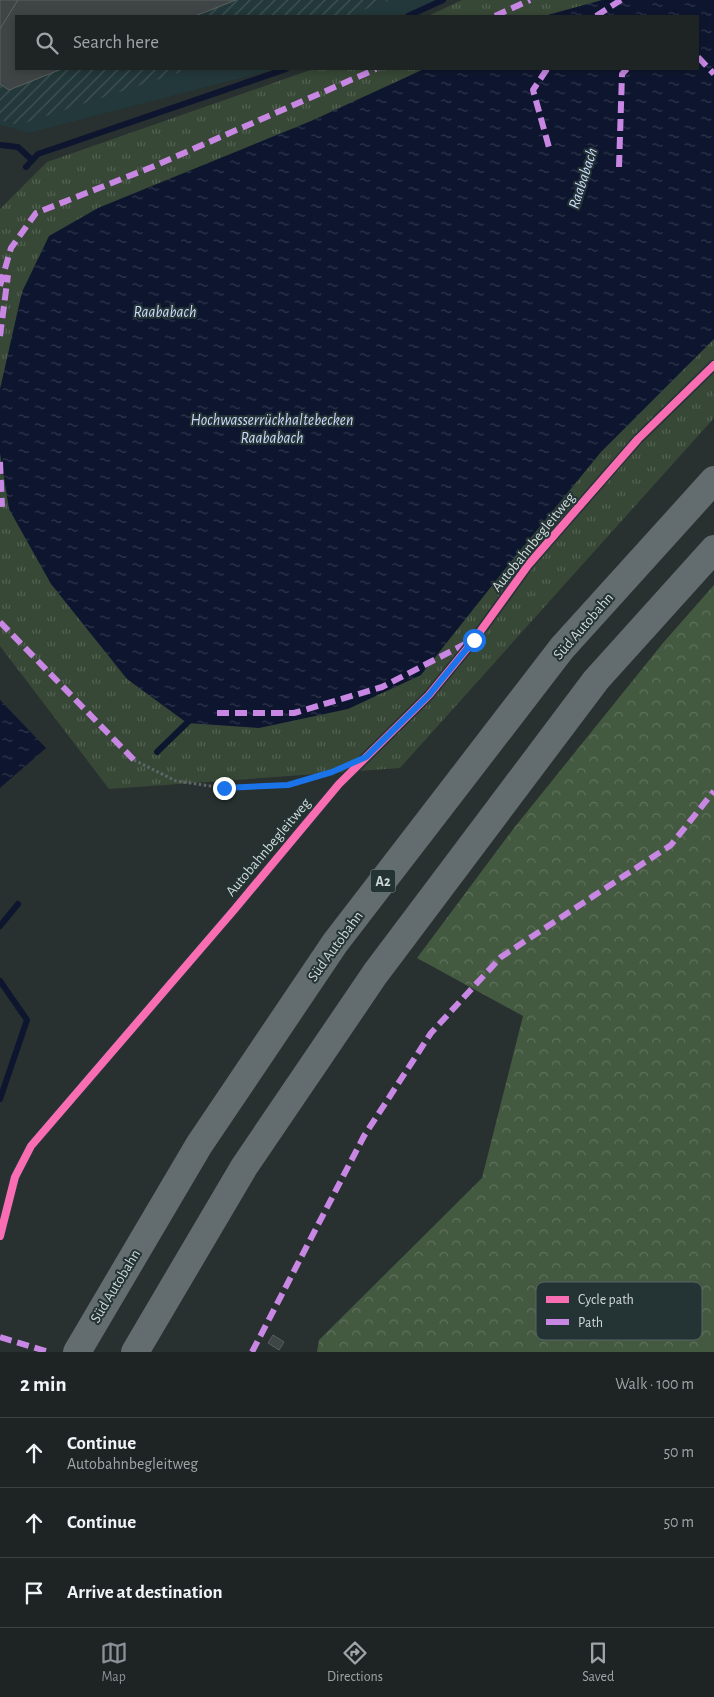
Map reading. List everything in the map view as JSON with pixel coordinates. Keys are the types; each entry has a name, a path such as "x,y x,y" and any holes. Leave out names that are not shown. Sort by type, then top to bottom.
{"highway":[{"name":"Süd Autobahn","path":"77,1352 199,1145 335,943 562,648 714,480"},
{"path":"140,1344 244,1167 375,974 596,680 714,549"}],"lane":[{"name":"Autobahnbegleitweg","path":"0,1236 15,1177 31,1146 339,784 429,695 474,640 536,556 638,439 714,365"}],"path":[{"path":"134,760 176,781 224,788 288,785 332,772"}],"shaded area":[{"path":"0,0 443,0 410,15 15,15 15,70 271,70 29,133 0,125"},
{"path":"0,0 389,0 351,15 15,15 15,70 187,70 18,125 0,120"}],"green space":[{"name":"Hochwasserrückhaltebecken Raababach","path":"462,0 714,0 714,418 400,768 109,789 0,646 0,209 47,162 310,70 699,70 699,15 430,15"},
{"path":"714,585 714,1352 317,1352 319,1340 482,1178 523,1016 417,958 514,828 663,643"}],"water":[{"name":"Hochwasserrückhaltebecken Raababach","path":"602,0 714,0 714,339 601,452 421,675 348,709 259,728 187,723 127,679 51,584 9,509 0,453 0,389 22,292 49,236 98,208 311,121 422,70 699,70 699,15 548,15"},
{"path":"0,700 46,748 0,788"}],"building":[{"path":"0,0 18,0 0,29"},
{"path":"18,0 236,0 198,15 15,15 15,70 59,70 9,90 0,84 0,29"},
{"path":"273,1335 284,1342 279,1350 268,1343"}],"waterway":[{"path":"410,15 443,0"},
{"path":"26,167 38,154 283,70"},
{"path":"0,145 18,147 32,160"},
{"name":"Raababach","path":"157,752 191,719"},
{"name":"Raababach","path":"0,926 18,904"},
{"name":"Raababach","path":"0,981 27,1020 0,1099"}],"marked path":[{"path":"497,15 530,0"},
{"path":"598,15 621,0"},
{"path":"699,58 714,74"},
{"path":"0,286 11,248 36,213 152,167 374,70"},
{"path":"546,70 533,90 550,151"},
{"path":"619,167 622,74 626,70"},
{"path":"0,336 8,275"},
{"path":"0,462 2,507"},
{"path":"0,622 134,760"},
{"path":"217,713 294,713 382,687 467,643"},
{"path":"252,1352 364,1136 431,1033 501,957 671,845 714,791"},
{"path":"0,1337 49,1352"}],"cycle path":[{"path":"0,1236 15,1177 31,1146 234,910 339,784 429,695 474,640 529,564 638,439 714,365"}],"route":[{"path":"224,788 288,785 332,772 366,757 429,695 474,640"}]}
